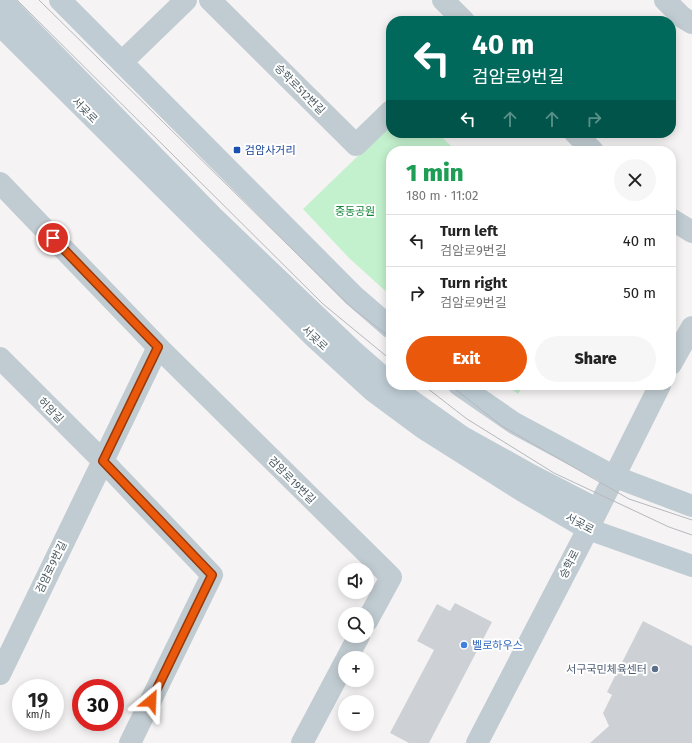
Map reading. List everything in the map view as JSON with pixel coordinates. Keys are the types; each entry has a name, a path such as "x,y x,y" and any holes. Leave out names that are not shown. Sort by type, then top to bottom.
{"main road":[{"name":"서곶로","path":"1,0 213,217 352,350 386,380"},
{"path":"60,0 353,295 386,324"},
{"name":"서곶로","path":"0,25 315,338 373,391 423,428 521,490 588,529 692,566"},
{"name":"서곶로","path":"398,390 461,436 531,475 597,509"},
{"path":"466,390 514,424 613,476 692,506"}],"street":[{"path":"122,62 186,0"},
{"name":"승학로512번길","path":"210,0 356,145 386,116"},
{"path":"443,0 459,16"},
{"path":"665,0 682,17 692,23"},
{"path":"580,138 587,146"},
{"path":"0,183 158,347"},
{"path":"676,222 692,232"},
{"path":"676,355 692,326"},
{"name":"검암로9번길","path":"0,674 158,347"},
{"name":"검암로19번길","path":"158,347 391,577 374,608"},
{"name":"허암길","path":"1,362 103,461"},
{"name":"승학로","path":"477,743 588,529 613,476 657,390"},
{"path":"103,461 212,575 130,743"},
{"path":"302,743 338,675"}],"green space":[{"name":"중동공원","path":"386,129 386,138 443,138 451,146 386,146 386,291 349,258 303,209"},
{"path":"513,390 521,390 518,394"}],"building":[{"path":"455,603 492,622 429,743 409,743 390,733 434,650 417,641 437,604 450,611"},
{"name":"서구국민체육센터","path":"643,621 692,646 692,743 590,743 609,726 603,713 612,695 607,692"}],"tram line":[{"path":"17,0 323,304 386,356"},
{"path":"39,0 351,307 386,334"},
{"path":"429,390 467,419 554,473 669,527 692,535"},
{"path":"456,390 502,426 629,499 692,520"}],"place":[{"name":"검암사거리","path":"237,150"},
{"name":"벨로하우스","path":"464,645"},
{"name":"서구국민체육센터","path":"655,669"}],"route":[{"path":"53,238 158,347 103,461 212,575 151,701"}]}
